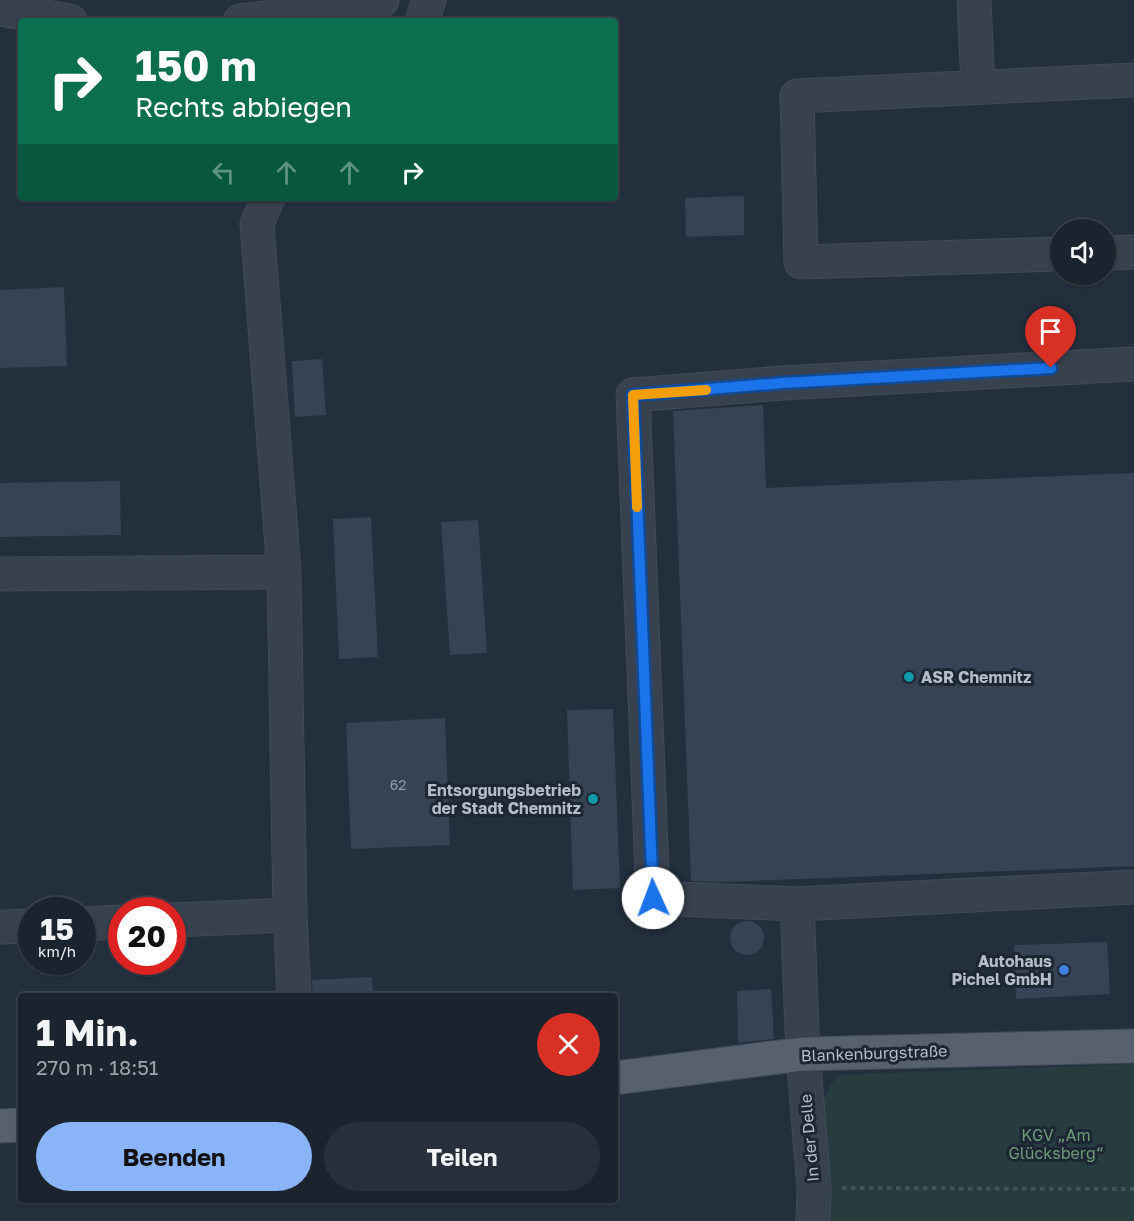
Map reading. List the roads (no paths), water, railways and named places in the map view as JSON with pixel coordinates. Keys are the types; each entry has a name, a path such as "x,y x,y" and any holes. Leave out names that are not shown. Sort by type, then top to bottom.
{"main road":[{"name":"Blankenburgstraße","path":"618,1078 803,1054 1134,1046"},
{"path":"0,1126 18,1125"}],"street":[{"path":"266,18 344,9 382,0"},
{"path":"423,18 429,0"},
{"path":"974,0 978,87"},
{"path":"0,9 52,18"},
{"path":"1050,254 801,262 797,96 1134,80"},
{"path":"267,201 256,224 284,572 290,915 294,993"},
{"path":"1116,253 1134,252"},
{"path":"1134,364 794,383 633,395 653,898 797,904 1134,887"},
{"path":"0,574 284,572"},
{"name":"In der Delle","path":"797,904 803,1054 814,1188 813,1221"},
{"path":"186,919 290,915"},
{"path":"0,927 18,926"}],"place":[{"name":"ASR Chemnitz","path":"909,677"},
{"name":"Entsorgungsbetrieb der Stadt Chemnitz","path":"593,799"},
{"name":"Autohaus Pichel GmbH","path":"1064,970"}],"park label":[{"name":"KGV „Am Glücksberg“","path":"1056,1144"}]}
